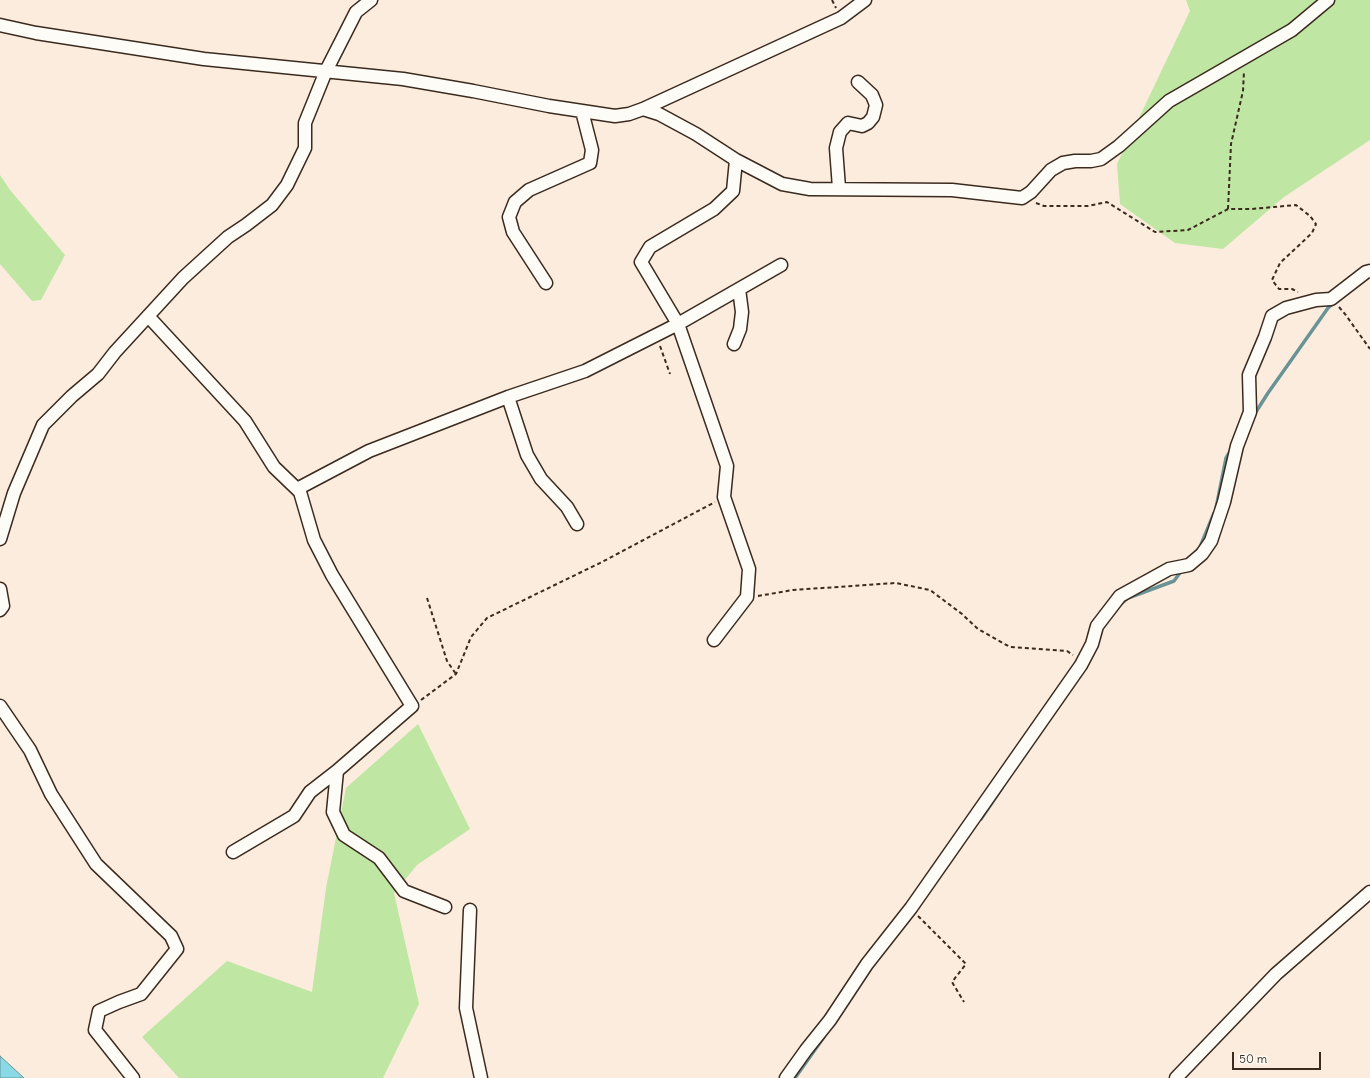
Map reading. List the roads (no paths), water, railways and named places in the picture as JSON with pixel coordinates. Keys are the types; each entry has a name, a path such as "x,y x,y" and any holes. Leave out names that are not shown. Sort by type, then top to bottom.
{"street":[{"path":"0,539 14,493 42,425 72,396 98,374 115,352 183,278 228,237 246,226 272,205 287,185 305,148 305,122 326,71 356,12 371,0"},
{"path":"0,25 36,33 204,59 403,79 549,106 615,116 629,114 643,109 841,18 864,0"},
{"path":"643,109 659,114 696,134 736,160 782,184 810,189 839,188 952,190 1022,198 1031,192 1051,170 1063,163 1101,159 1119,146 1169,101 1292,30 1328,0"},
{"path":"839,188 836,148 840,132 848,123 862,126 868,123 873,117 876,105 872,95 858,82"},
{"path":"546,283 513,232 510,217 515,202 529,190 590,163 592,150 582,111"},
{"path":"714,640 747,598 749,569 724,497 727,466 678,324 641,262 650,247 714,209 733,191 736,160"},
{"path":"297,489 369,451 508,397 585,371 678,324 780,265"},
{"path":"786,1078 830,1020 867,964 911,908 1084,660 1092,644 1097,626 1120,596 1169,570 1189,565 1202,554 1211,541 1224,502 1237,446 1250,412 1249,375 1272,316 1286,308 1316,300 1331,299 1366,272 1370,271"},
{"path":"734,344 740,329 742,312 739,289"},
{"path":"148,316 245,421 274,467 300,492 314,540 332,575 412,706 337,771 310,792 294,816 233,852"},
{"path":"508,397 527,455 541,480 566,507 577,524"},
{"path":"0,589 3,606 0,610"},
{"path":"0,706 30,750 51,794 96,864 171,936 177,949 141,994 100,1011 95,1030 133,1078"},
{"path":"337,771 333,812 344,835 379,858 404,891 445,907"},
{"path":"1176,1078 1276,974 1370,892"},
{"path":"470,910 466,1008 481,1078"}],"water":[{"path":"0,1056 24,1078 0,1078"}],"waterway":[{"path":"1254,415 1328,308 1334,303"},
{"path":"1216,508 1226,458 1231,450"},
{"path":"1195,553 1200,547 1214,513"},
{"path":"1121,604 1128,598 1174,581 1182,570"},
{"path":"981,819 1002,788"},
{"path":"795,1078 824,1037"}]}
